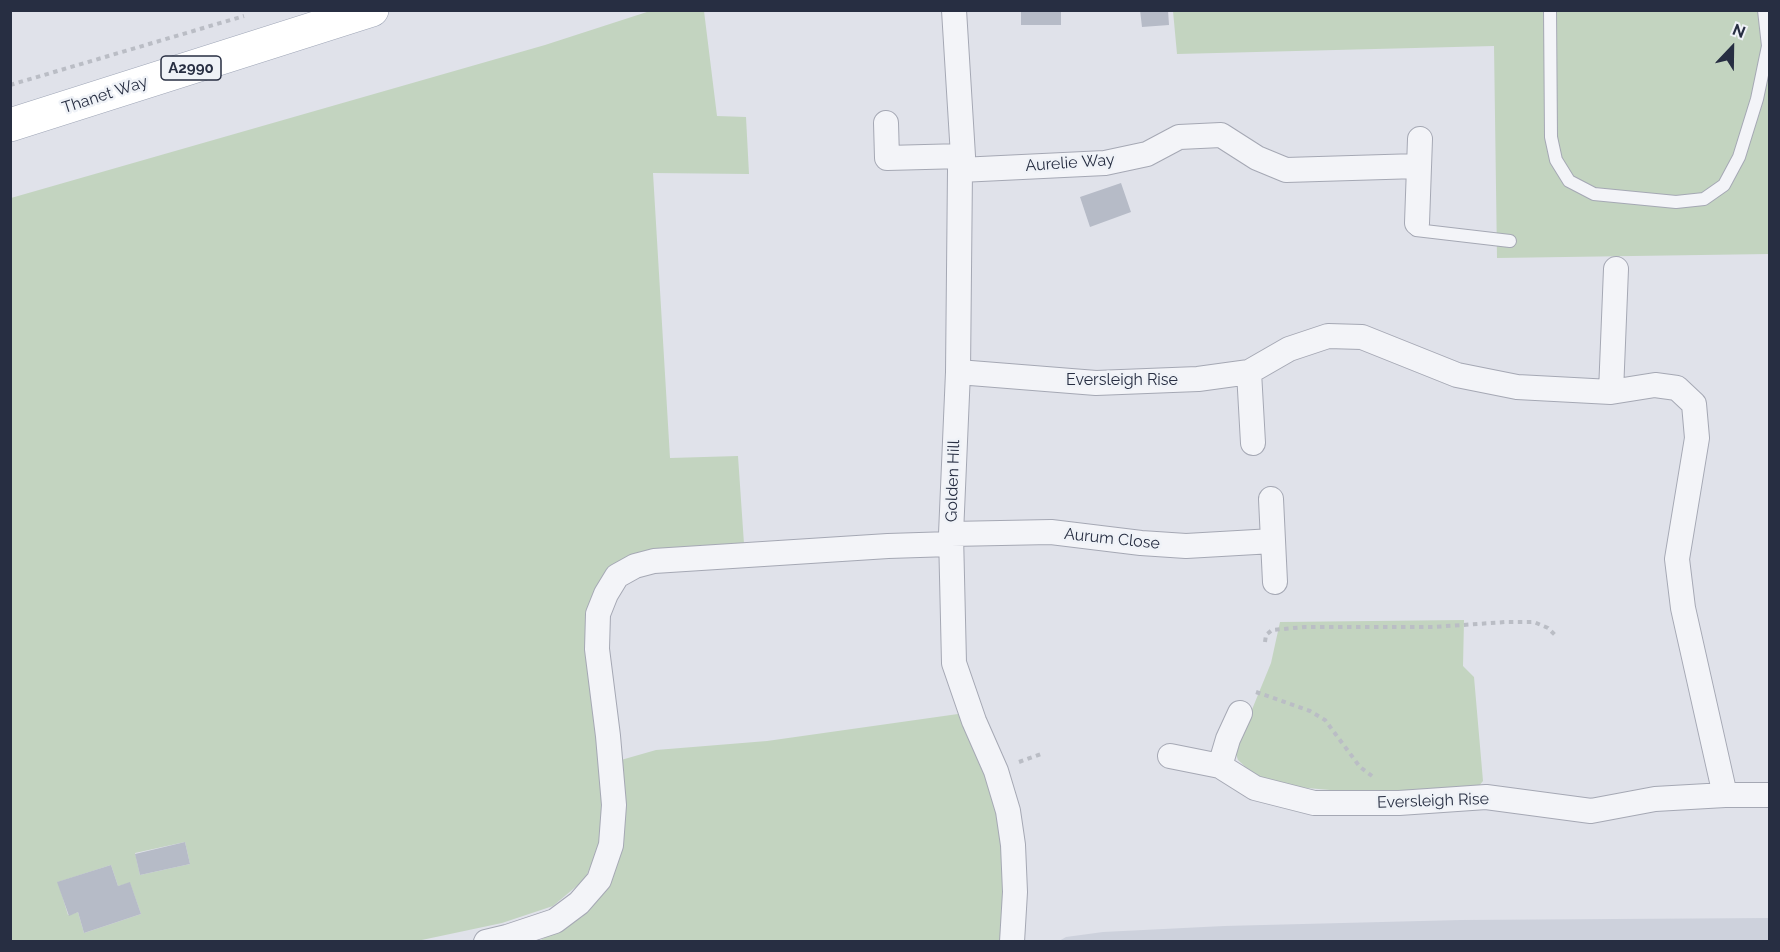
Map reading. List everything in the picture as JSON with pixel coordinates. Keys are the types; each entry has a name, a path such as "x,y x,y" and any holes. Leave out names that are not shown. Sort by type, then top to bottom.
{"main road":[{"name":"Thanet Way","path":"10,125 372,10"}],"street":[{"name":"Golden Hill","path":"954,10 962,163 958,372 951,539 954,663 974,721 996,771 1008,811 1013,845 1015,892 1012,942"},
{"name":"Aurelie Way","path":"886,123 886,158 962,163 1105,163 1146,154 1179,137 1221,135 1257,158 1286,170 1418,166"},
{"path":"1417,223 1420,139"},
{"path":"1611,392 1616,268"},
{"name":"Eversleigh Rise","path":"958,372 1096,383 1198,379 1250,372 1289,350 1328,336 1362,337 1457,375 1517,387 1611,392 1655,385 1677,388 1694,404 1697,438 1677,559 1683,608 1725,795"},
{"path":"1250,372 1253,443"},
{"path":"1271,499 1275,582"},
{"name":"Aurum Close","path":"486,942 555,921 579,903 598,880 611,845 614,805 597,649 598,614 617,576 635,566 654,561 771,555 1051,532 1186,546 1273,541"},
{"path":"1220,766 1228,739 1246,702"},
{"name":"Eversleigh Rise","path":"1170,756 1220,766 1255,788 1314,803 1399,803 1486,797 1591,811 1654,799 1770,795"}],"lane":[{"path":"1550,10 1551,137 1556,160 1569,181 1594,194 1676,202 1704,199 1724,184 1739,157 1757,99 1768,46 1764,10"},
{"path":"1417,223 1416,230 1510,241"}],"path":[{"path":"10,85 254,13"},
{"path":"1265,642 1266,635 1272,630 1433,627 1506,622 1534,622 1548,628 1556,636"},
{"path":"1246,702 1310,711 1325,720 1360,767 1379,780"}],"shaded area":[{"path":"1769,918 1769,942 1059,941 1066,937 1103,932 1224,926 1461,920"}],"green space":[{"path":"650,11 704,11 717,116 746,117 749,174 653,173 670,458 738,456 744,544 607,573 603,823 598,849 585,879 553,906 502,923 417,941 11,942 11,198 545,45","holes":["185,842 190,864 140,875 135,853","111,865 118,886 130,883 141,914 84,933 78,912 68,915 58,882"]},
{"path":"1173,11 1769,11 1769,254 1497,258 1494,46 1177,54"},
{"path":"1464,620 1463,666 1474,677 1483,781 1478,787 1376,794 1307,788 1279,784 1254,775 1238,760 1235,751 1271,663 1280,622"},
{"path":"958,714 980,750 1001,809 1006,941 537,942 582,917 605,891 621,760 656,750 767,741"}],"building":[{"path":"1021,10 1061,10 1061,25 1021,25"},
{"path":"1140,10 1168,10 1169,25 1142,27"},
{"path":"1121,183 1131,212 1090,227 1080,197"},
{"path":"185,842 190,864 140,875 135,854"},
{"path":"111,865 118,886 130,882 141,914 84,933 78,912 69,916 57,882"}]}
